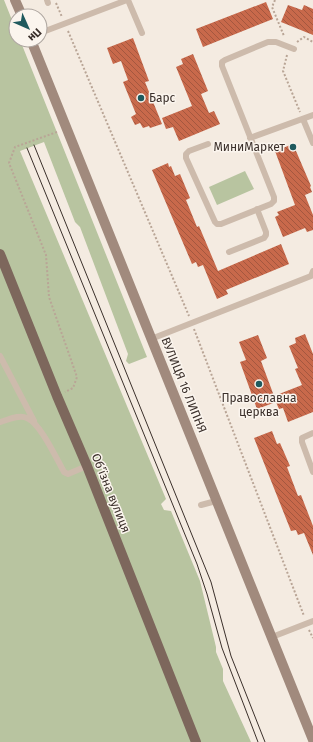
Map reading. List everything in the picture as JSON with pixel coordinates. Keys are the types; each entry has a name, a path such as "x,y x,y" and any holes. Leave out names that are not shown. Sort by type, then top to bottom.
{"main road":[{"name":"Обʼїзна вулиця","path":"0,254 87,466 196,742"}],"street":[{"name":"ВУЛИЦЯ 16 ЛИПНЯ","path":"34,48 313,740"}],"lane":[{"path":"48,30 127,0 142,34"},
{"path":"208,144 189,152 186,154 186,158 217,224 272,204 274,198 222,66 222,62 268,42 276,42 291,48"},
{"path":"250,138 313,115"},
{"path":"303,119 313,143"},
{"path":"229,252 264,238 266,235 257,209"},
{"path":"151,339 312,277"},
{"path":"0,356 37,426 64,472 68,474 87,466"},
{"path":"0,422 20,416 27,418 37,426"},
{"path":"313,433 302,438 302,442 313,472"},
{"path":"201,505 216,501"},
{"path":"272,637 313,621"}],"path":[{"path":"275,0 272,7 291,48"},
{"path":"303,119 282,71 291,48 304,38 313,42"},
{"path":"57,396 73,388 77,377 49,297 46,254 9,163 16,147 67,129"}],"green space":[{"path":"0,0 4,0 8,10 8,48 23,48 147,357 129,364 126,361 128,354 80,227 75,222 44,142 20,151 166,499 161,504 164,510 171,511 200,581 216,652 223,669 223,681 251,742 0,742"},
{"path":"245,171 254,189 217,205 209,187"}],"building":[{"path":"266,2 273,19 203,47 196,29"},
{"path":"288,5 302,10 304,5 313,9 313,35 281,22"},
{"name":"Барс","path":"133,38 149,81 145,82 162,124 150,128 149,126 143,128 140,123 135,125 131,117 136,114 123,82 128,80 121,61 113,64 107,48"},
{"path":"193,54 208,91 201,94 209,113 214,111 220,124 179,141 173,127 166,129 162,118 192,106 176,67 183,64 181,59"},
{"path":"293,144 311,186 312,192 305,195 313,215 313,230 307,232 305,228 283,237 275,217 279,215 277,212 295,205 275,151"},
{"path":"168,163 169,167 171,166 175,176 180,174 190,198 186,200 218,271 281,244 289,264 226,290 228,294 217,299 203,265 198,267 196,262 192,264 152,170"},
{"path":"305,334 313,354 313,412 288,422 283,408 279,409 276,402 257,409 240,362 246,360 239,342 258,335 267,358 261,361 274,396 302,385 295,369 298,368 289,346 296,343 295,338"},
{"path":"272,431 277,444 280,443 290,466 287,467 298,496 301,495 313,526 313,555 304,533 298,535 296,530 291,531 254,438"}],"tram line":[{"path":"34,145 211,582 231,656 265,742"},
{"path":"27,148 197,564 222,648 258,742"}],"place":[{"name":"Барс","path":"141,98"},
{"name":"МиниМаркет","path":"293,147"},
{"name":"Православна церква","path":"259,384"}]}
